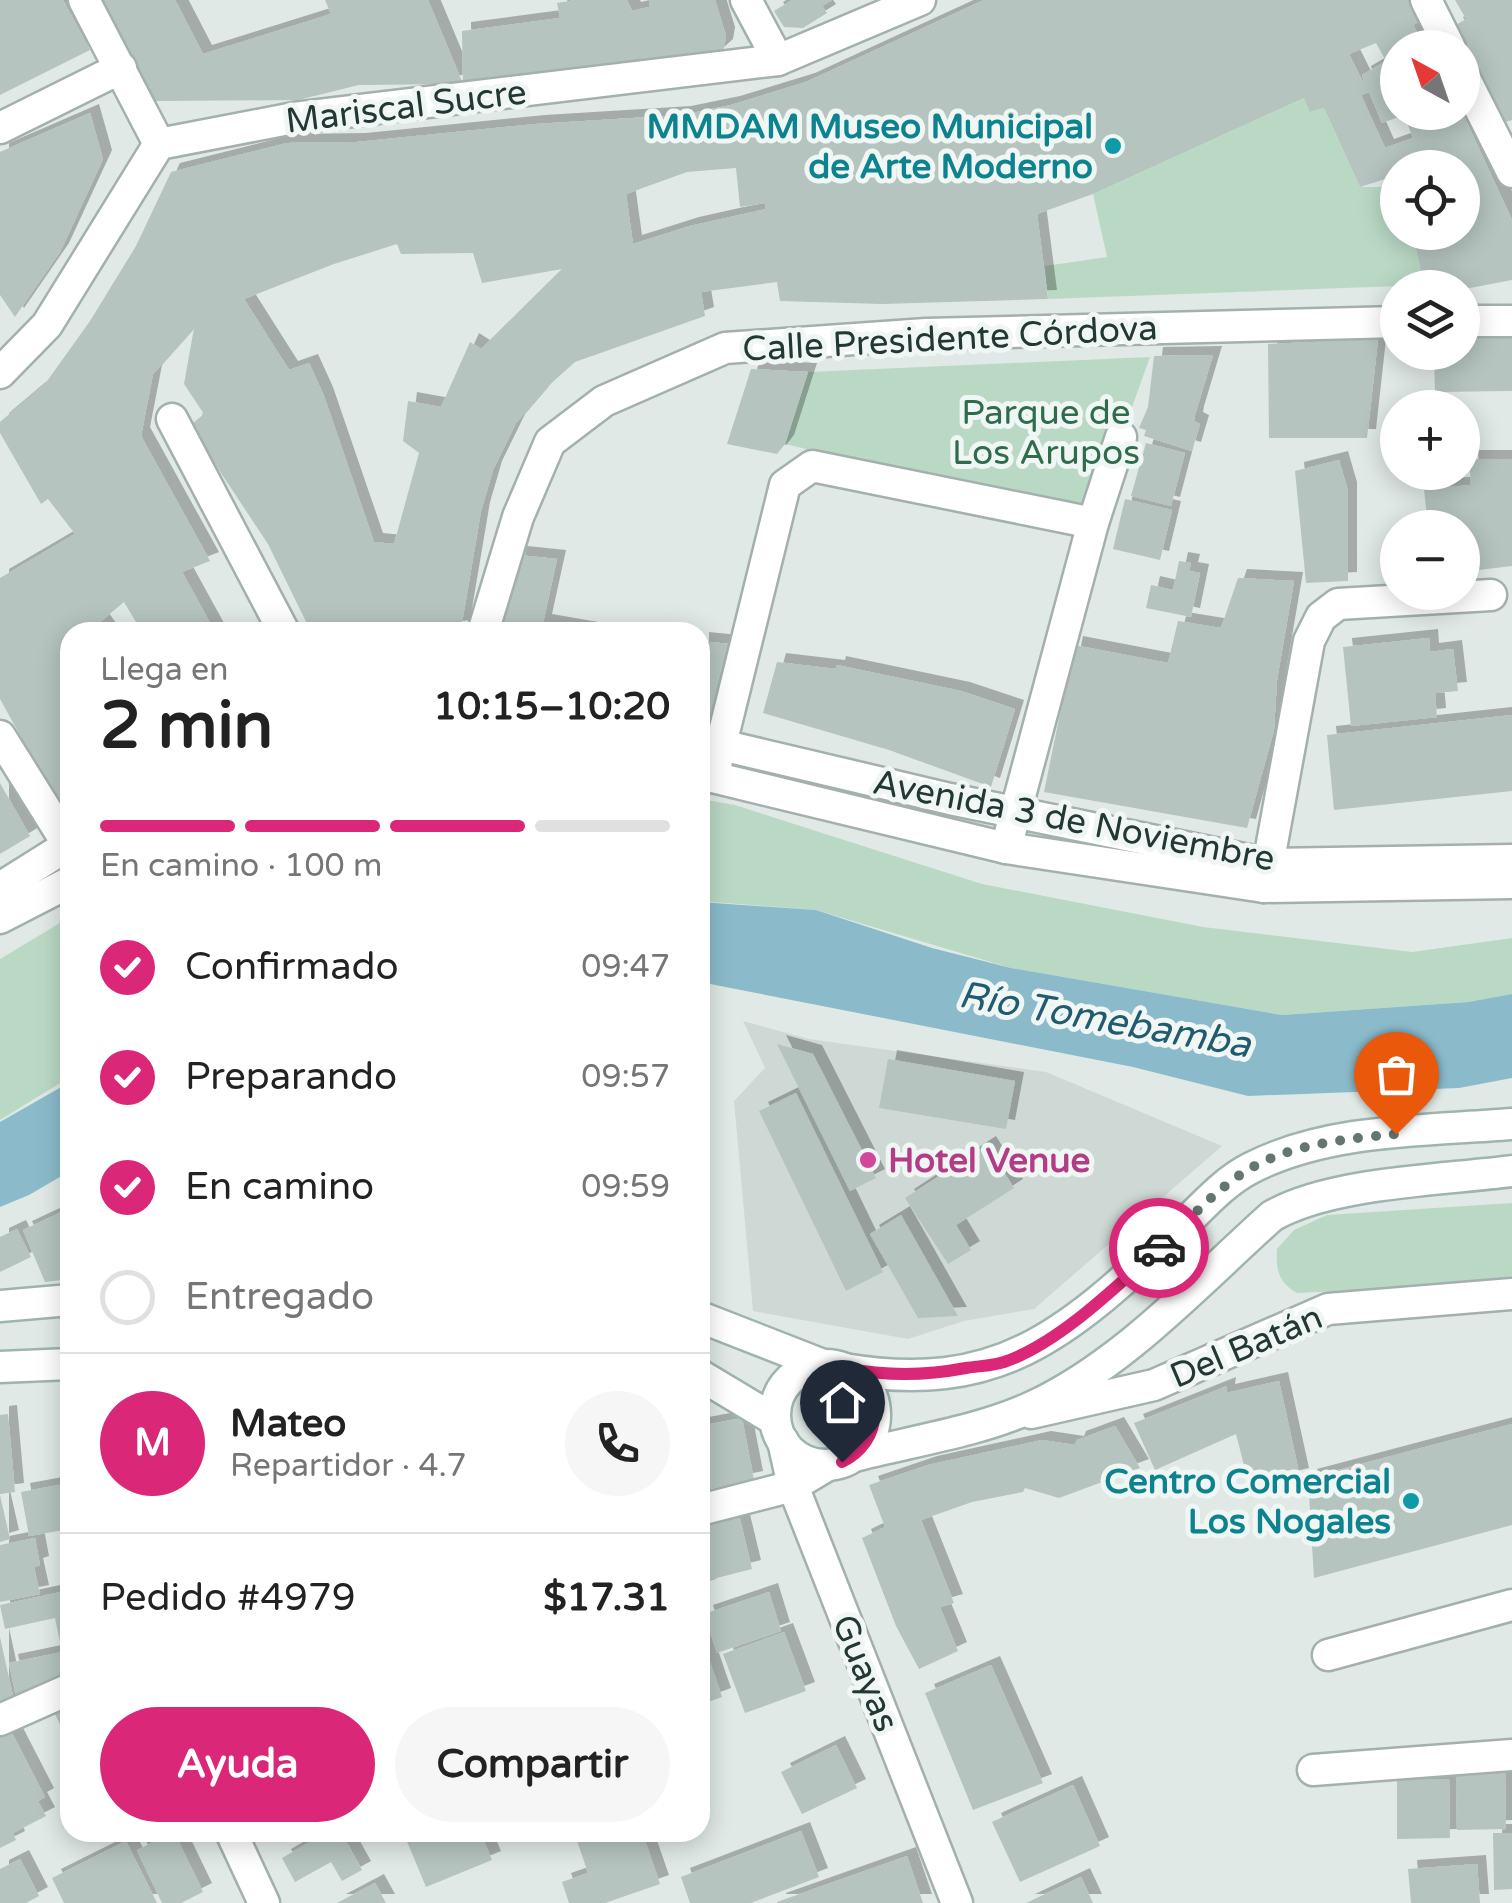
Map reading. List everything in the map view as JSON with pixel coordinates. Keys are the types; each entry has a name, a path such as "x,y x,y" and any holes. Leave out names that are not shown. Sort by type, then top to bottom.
{"street":[{"path":"0,373 47,325 159,144 84,0"},
{"path":"746,0 778,60"},
{"name":"Mariscal Sucre","path":"159,144 294,118 778,60 920,0"},
{"path":"1426,0 1441,30"},
{"path":"0,128 121,68"},
{"path":"1480,109 1512,172"},
{"path":"1480,321 1512,320"},
{"name":"Calle Presidente Córdova","path":"485,622 518,517 550,442 604,401 725,348 926,334 1380,322"},
{"path":"172,419 279,622"},
{"path":"1006,848 1092,523 1121,437"},
{"path":"712,742 785,486 812,466 1092,523"},
{"path":"1266,876 1309,641 1322,617 1338,604 1491,595"},
{"path":"0,736 60,830"},
{"name":"Avenida 3 de Noviembre","path":"712,742 1266,876 1512,860"},
{"name":"Avenida 3 de Noviembre","path":"710,777 1006,848 1266,876 1512,884"},
{"path":"0,888 60,852"},
{"path":"0,918 60,887"},
{"path":"779,1430 778,1397 792,1378 812,1366 889,1376 928,1376 1005,1362 1055,1335 1119,1286 1231,1181 1276,1157 1357,1138 1512,1124"},
{"path":"710,1382 779,1430 802,1460 841,1460 984,1424 1031,1407 1124,1348 1272,1216 1289,1206 1351,1191 1512,1172"},
{"name":"Del Batán","path":"984,1424 1154,1384 1328,1309 1512,1294"},
{"path":"0,1306 60,1301"},
{"path":"710,1321 834,1367 865,1384 875,1409 871,1435 841,1460 793,1486 710,1507"},
{"path":"0,1366 60,1364"},
{"name":"Guayas","path":"779,1430 793,1486 957,1903"},
{"path":"1328,1654 1512,1605"},
{"path":"0,1720 60,1693"},
{"path":"1313,1770 1512,1755"},
{"path":"237,1842 264,1903"}],"shaded area":[{"path":"743,1021 809,1039 1046,1072 1222,1146 1034,1309 964,1321 908,1339 753,1311 734,1101 765,1068"}],"green space":[{"path":"1304,98 1311,112 1324,108 1360,187 1380,187 1380,250 1416,250 1421,270 1380,270 1380,287 1048,299 1045,266 1107,257 1093,194"},
{"name":"Parque de Los Arupos","path":"1150,357 1093,516 785,444 808,372"},
{"path":"710,801 735,805 982,884 1203,927 1412,952 1512,938 1512,994 1468,1002 1282,1015 1011,968 816,910 710,902"},
{"path":"60,923 60,1083 0,1120 0,959"},
{"path":"1512,1203 1512,1282 1297,1293 1280,1275 1277,1249 1294,1230 1327,1215"}],"water":[{"name":"Río Tomebamba","path":"710,903 816,910 932,948 1011,968 1282,1015 1468,1002 1512,994 1512,1078 1459,1088 1248,1096 1133,1067 710,984"},
{"path":"60,1088 60,1177 0,1207 0,1122"}],"building":[{"path":"0,0 63,0 90,50 0,95"},
{"path":"99,0 175,0 203,54 331,14 325,0 428,0 463,84 359,85 298,100 155,101"},
{"path":"627,0 632,11 649,7 649,0 715,0 726,36 724,48 714,57 463,84 462,31 560,18 557,3"},
{"path":"792,0 832,0 822,6 827,13 803,28 784,27 774,11"},
{"path":"984,0 1411,0 1421,20 1413,25 1416,30 1380,30 1380,50 1376,43 1349,54 1365,86 1362,75 1380,64 1380,118 1369,92 1361,95 1385,148 1413,138 1410,130 1470,130 1480,150 1380,150 1380,181 1360,187 1324,108 1310,112 1304,98 1093,194 1037,214 1048,299 882,304 780,301 777,282 701,292 705,316 575,362 516,423 493,470 481,511 462,622 306,622 268,544 213,461 193,423 204,414 184,384 194,328 153,374 141,436 210,561 182,572 210,622 136,622 124,602 100,622 60,622 60,807 0,699 0,578 75,534 48,499 41,504 0,433 0,422 45,384 90,321 136,246 171,172 287,143 357,142 536,124 682,115 806,82","holes":["736,168 740,207 765,203 766,209 633,244 626,194 687,172","397,244 401,254 473,253 482,283 562,269 481,349 470,342 441,407 408,401 403,441 419,453 394,544 374,542 309,363 289,370 244,299"]},
{"path":"1455,0 1512,0 1512,120 1503,123 1480,77 1480,30 1456,30 1454,26 1466,19"},
{"path":"90,113 103,159 60,252 15,317 0,295 0,152"},
{"path":"1480,151 1512,220 1512,280 1480,286 1480,270 1421,270 1416,250 1480,250"},
{"path":"1480,334 1512,335 1512,391 1435,390 1434,370 1480,370"},
{"path":"1378,339 1367,438 1269,438 1268,344"},
{"path":"1213,355 1195,415 1194,421 1200,424 1192,451 1144,436 1146,430 1139,428 1148,407 1154,356"},
{"path":"751,369 808,372 785,444 777,454 727,444"},
{"path":"1146,443 1185,453 1171,506 1131,496"},
{"path":"1480,459 1512,459 1512,566 1480,570 1480,510 1426,510 1424,490 1480,490"},
{"path":"1339,460 1348,491 1348,581 1306,583 1295,471"},
{"path":"1125,499 1172,510 1160,560 1113,549"},
{"path":"518,555 557,559 543,622 503,622"},
{"path":"1179,561 1191,563 1189,571 1200,573 1191,617 1146,608 1151,585 1173,590"},
{"path":"1238,578 1294,581 1277,680 1274,730 1247,828 1044,792 1074,645 1168,663 1178,621 1221,628"},
{"path":"1429,638 1430,652 1453,649 1458,691 1435,693 1437,717 1351,726 1343,647"},
{"path":"710,642 740,645 718,733 710,730"},
{"path":"777,662 836,669 837,665 961,691 1015,709 991,787 889,750 763,713"},
{"path":"1512,715 1512,791 1334,810 1327,735"},
{"path":"0,783 30,836 0,854"},
{"path":"777,1044 813,1054 876,1178 850,1191"},
{"path":"888,1059 1015,1081 1006,1129 879,1108"},
{"path":"796,1093 883,1272 846,1291 759,1111"},
{"path":"987,1145 1014,1188 956,1225 971,1250 948,1264 905,1198"},
{"path":"60,1213 60,1280 45,1282 23,1230"},
{"path":"901,1215 958,1316 918,1318 870,1234"},
{"path":"17,1229 31,1257 0,1272 0,1237"},
{"path":"1279,1381 1300,1477 1250,1489 1236,1434 1155,1470 1134,1423 1227,1386 1226,1393"},
{"path":"8,1414 15,1492 0,1494 0,1415"},
{"path":"742,1418 754,1480 710,1489 710,1424"},
{"name":"Centro Comercial Los Nogales","path":"1512,1424 1512,1525 1314,1578 1308,1478"},
{"path":"1115,1426 1140,1468 1059,1498 1025,1488 1023,1492 972,1502 921,1520 954,1603 940,1607 958,1651 919,1669 896,1626 862,1538 885,1527 869,1485 928,1465 1042,1440 1075,1445 1077,1440"},
{"path":"60,1485 60,1531 29,1536 21,1492"},
{"path":"0,1495 10,1539 0,1542"},
{"path":"738,1511 752,1569 710,1580 710,1518"},
{"path":"35,1538 40,1565 34,1567 40,1594 0,1602 0,1545"},
{"path":"60,1592 60,1642 55,1618 5,1629 0,1605"},
{"path":"769,1592 781,1631 717,1653 710,1632 710,1612"},
{"path":"784,1632 806,1691 745,1713 723,1654"},
{"path":"0,1637 16,1710 0,1713"},
{"path":"60,1652 60,1682 16,1697 9,1663"},
{"path":"710,1662 722,1697 710,1701"},
{"path":"991,1665 1043,1783 973,1810 925,1693"},
{"path":"10,1729 45,1797 38,1801 46,1816 13,1833 16,1840 0,1848 0,1734"},
{"path":"836,1745 857,1788 802,1814 781,1772"},
{"path":"1505,1772 1506,1829 1457,1830 1456,1773"},
{"path":"1397,1779 1449,1779 1450,1838 1397,1839"},
{"path":"1073,1785 1100,1846 1020,1882 992,1822"},
{"path":"801,1831 819,1877 751,1903 690,1903 681,1877"},
{"path":"1493,1833 1512,1833 1512,1889 1494,1890"},
{"path":"126,1842 157,1903 64,1903 52,1878"},
{"path":"153,1842 179,1842 203,1892 181,1903 162,1903 137,1850"},
{"path":"310,1842 347,1842 362,1870 342,1881 331,1862 295,1882 282,1858"},
{"path":"407,1842 484,1842 492,1860 426,1887"},
{"path":"577,1842 645,1842 660,1884 605,1903 569,1903 562,1882 588,1873"},
{"path":"907,1856 923,1903 777,1903 777,1902"},
{"path":"20,1859 39,1896 26,1903 0,1903 0,1869"},
{"path":"1477,1864 1480,1903 1411,1903 1408,1869"},
{"path":"1081,1877 1093,1903 1026,1903"},
{"path":"375,1883 386,1903 337,1903"}],"way so far":[{"path":"1159,1248 1249,1168 1303,1148 1396,1134"}],"place":[{"name":"MMDAM Museo Municipal de Arte Moderno","path":"1113,146"},
{"name":"Hotel Venue","path":"868,1160"},
{"name":"Centro Comercial Los Nogales","path":"1411,1501"}],"route":[{"path":"842,1462 864,1447 871,1435 875,1409 865,1384 844,1368 889,1376 928,1376 1005,1362 1055,1335 1119,1286 1159,1248"}]}
